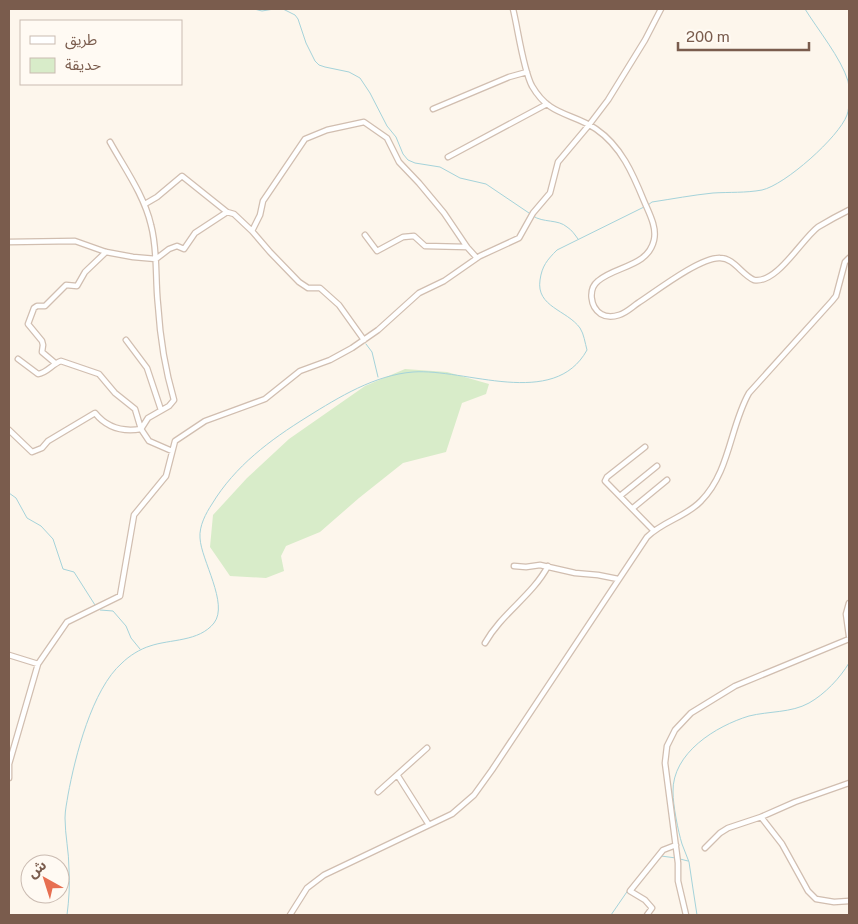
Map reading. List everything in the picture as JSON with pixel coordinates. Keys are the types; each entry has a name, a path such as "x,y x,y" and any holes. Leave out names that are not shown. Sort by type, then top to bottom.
{"street":[{"path":"513,9 527,72 532,85 547,104 558,113 589,125 603,134 624,158 654,226 654,240 645,256 635,263 602,278 594,285 592,298 596,310 601,314 608,317 621,315 682,274 716,258 727,259 754,280 764,279 777,271 818,228 849,210"},
{"path":"9,774 9,764 38,664 67,622 120,596 134,515 166,476 175,441 205,421 265,399 300,371 335,358 378,330 419,293 444,281 477,258 519,238 533,213 550,193 558,162 608,100 645,40 661,9"},
{"path":"433,109 509,77 527,72"},
{"path":"448,157 547,104"},
{"path":"252,231 260,215 263,201 305,139 327,130 364,122 387,138 399,162 444,213 467,247 477,258"},
{"path":"9,430 32,452 42,448 48,441 95,413 112,427 128,431 141,429 148,418 169,406 174,400 167,377 160,322 152,226 145,204 110,142"},
{"path":"145,204 157,197 182,176 227,212 234,214 299,282 308,288 320,288 339,305 364,340"},
{"path":"9,242 75,241 106,252 134,257 156,258 177,246 184,249 195,233 227,212"},
{"path":"365,235 377,251 403,236 414,236 425,246 467,247"},
{"path":"55,363 42,352 42,341 28,324 34,308 46,306 66,285 77,286 85,272 106,252"},
{"path":"290,915 307,888 324,875 452,814 474,795 642,543 653,530 694,508 706,496 720,470 749,393 836,296 845,262 849,258"},
{"path":"126,340 147,368 161,410"},
{"path":"18,359 38,374 43,374 55,363 61,362 99,374 115,393 135,409 141,429 148,441 172,451"},
{"path":"645,448 605,479 653,530"},
{"path":"620,496 657,466"},
{"path":"632,508 667,480"},
{"path":"514,566 548,566 575,573 618,579"},
{"path":"485,643 498,622 532,589 548,566"},
{"path":"686,915 678,881 676,846 665,763 667,746 675,730 691,713 735,686 849,637 846,614 849,602"},
{"path":"9,654 38,664"},
{"path":"378,792 427,748"},
{"path":"398,776 429,825"},
{"path":"706,848 720,833 728,828 849,783"},
{"path":"761,817 782,844 808,891 816,899 834,902 849,901"},
{"path":"647,915 652,908 645,900 630,891 663,850 676,846"}],"green space":[{"path":"405,369 447,372 489,384 486,394 462,403 446,452 403,463 320,532 286,546 281,556 284,571 266,578 230,576 210,547 213,515 247,478 289,439 365,386"}],"waterway":[{"path":"254,9 262,11 274,9"},
{"path":"283,9 295,15 298,19 306,43 319,65 349,72 360,78 408,160 440,167 460,178 486,184 529,213"},
{"path":"648,205 652,202 713,193 762,190 797,170 834,135 847,115 848,81 835,54 805,9"},
{"path":"67,915 69,880 65,812 75,762 86,724 102,689 111,675 128,658 150,646 200,634 214,623 218,615 218,605 200,533 207,511 221,490 254,455 293,426 319,409 358,388 385,377 413,372 434,372 507,382 531,382 553,378 572,368 587,350 580,328 547,302 543,296 540,289 540,280 544,267 557,250 644,207"},
{"path":"533,216 541,220 563,225 578,239"},
{"path":"366,344 372,352 378,377"},
{"path":"9,493 16,498 27,518 41,526 53,539 63,569 74,572 95,605"},
{"path":"98,608 100,610 113,611 126,626 131,638 140,649"},
{"path":"697,915 689,862 680,839 674,804 675,778 680,765 698,743 723,727 749,716 787,710 809,703 832,685 849,663"},
{"path":"661,856 676,858"},
{"path":"680,859 688,861"},
{"path":"636,880 647,866"},
{"path":"611,915 633,883"}]}
